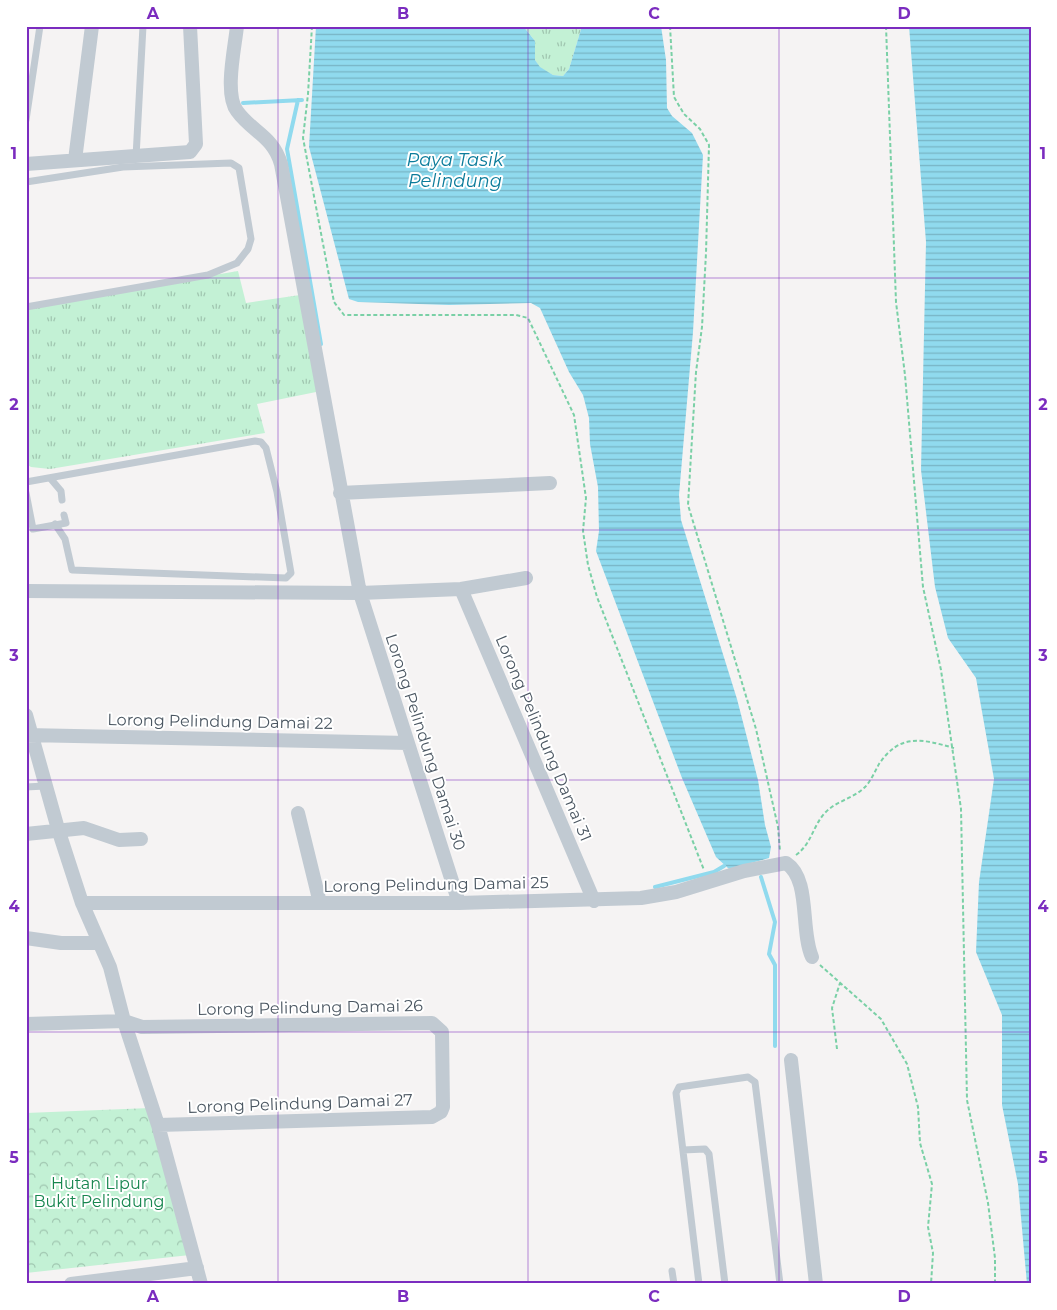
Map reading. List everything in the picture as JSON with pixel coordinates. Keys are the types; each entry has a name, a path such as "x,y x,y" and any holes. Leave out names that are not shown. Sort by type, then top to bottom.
{"street":[{"path":"75,160 92,26"},
{"path":"26,164 184,154 190,152 196,144 190,26"},
{"name":"Lorong Pelindung Damai 30","path":"237,26 231,89 233,102 237,111 274,146 281,164 340,493 360,593 459,903"},
{"path":"340,493 550,483"},
{"path":"26,591 360,593 461,589 526,578"},
{"name":"Lorong Pelindung Damai 31","path":"461,589 594,901"},
{"path":"26,715 29,735 82,903 110,967 124,1021 158,1125 201,1284"},
{"name":"Lorong Pelindung Damai 22","path":"29,735 408,743"},
{"path":"298,813 320,903"},
{"path":"26,834 84,828 119,840 141,839"},
{"path":"779,865 796,872 800,882 806,936 812,957"},
{"name":"Lorong Pelindung Damai 25","path":"82,903 594,901 641,898 676,892 744,871 779,865"},
{"path":"26,938 61,943 99,943"},
{"name":"Lorong Pelindung Damai 26","path":"26,1024 124,1021 142,1026 432,1023 442,1032 443,1107 441,1112"},
{"path":"791,1060 816,1284"},
{"name":"Lorong Pelindung Damai 27","path":"158,1125 432,1117 441,1112"},
{"path":"71,1284 196,1268"}],"lane":[{"path":"26,120 40,26"},
{"path":"136,157 143,26"},
{"path":"26,182 123,167 231,164 239,168 252,238 241,259 208,274 26,307"},
{"path":"26,482 255,440 261,442 266,448 277,492 291,573 286,578 72,570 65,540 55,524"},
{"path":"50,478 61,490 62,500"},
{"path":"26,493 33,529 66,523 64,515"},
{"path":"26,787 45,786"},
{"path":"699,1284 676,1093 679,1087 748,1077 755,1082 780,1284"},
{"path":"683,1150 705,1149 709,1154 725,1284"},
{"path":"672,1271 674,1284"}],"path":[{"path":"312,26 303,138 334,302 344,315 516,315 528,318 574,415 585,489 583,531 588,565 597,597 704,870"},
{"path":"670,26 674,97 684,114 700,128 709,146 702,328 696,372 688,505 756,728 778,827 779,865"},
{"path":"886,26 896,302 905,375 923,587 942,670 961,810 967,1100 988,1203 995,1258 995,1284"},
{"path":"779,865 807,847 823,815 835,804 855,795 867,786 887,753 900,743 914,740 954,748"},
{"path":"812,957 881,1019 907,1064 918,1107 920,1143 932,1184 928,1227 933,1253 931,1284"},
{"path":"837,1049 832,1008 840,983"}],"green space":[{"path":"523,26 582,26 569,69 563,76 553,75 540,68 535,60 535,41"},
{"path":"238,271 246,303 300,295 321,391 257,404 265,433 50,469 31,467 26,464 26,307"},
{"name":"Hutan Lipur Bukit Pelindung","path":"150,1108 190,1255 26,1273 26,1113"}],"water":[{"name":"Paya Tasik Pelindung","path":"316,26 523,26 535,41 535,60 540,67 553,75 563,76 569,69 582,26 661,26 666,60 667,108 672,116 692,133 703,155 693,332 679,495 681,520 737,699 758,780 765,825 771,847 769,858 729,869 716,857 682,778 596,551 599,531 598,487 590,444 589,418 583,395 569,372 540,308 531,303 449,305 358,302 349,299 309,147"},
{"path":"909,26 1031,26 1031,1284 1027,1284 1018,1184 1002,1105 1002,1015 976,952 979,882 994,779 976,678 948,638 935,587 921,470 926,242"}],"waterway":[{"path":"298,100 287,149 321,344"},
{"path":"243,103 302,100"},
{"path":"655,887 714,872 724,866"},
{"path":"761,877 775,922 769,954 775,965 775,1046"}]}
